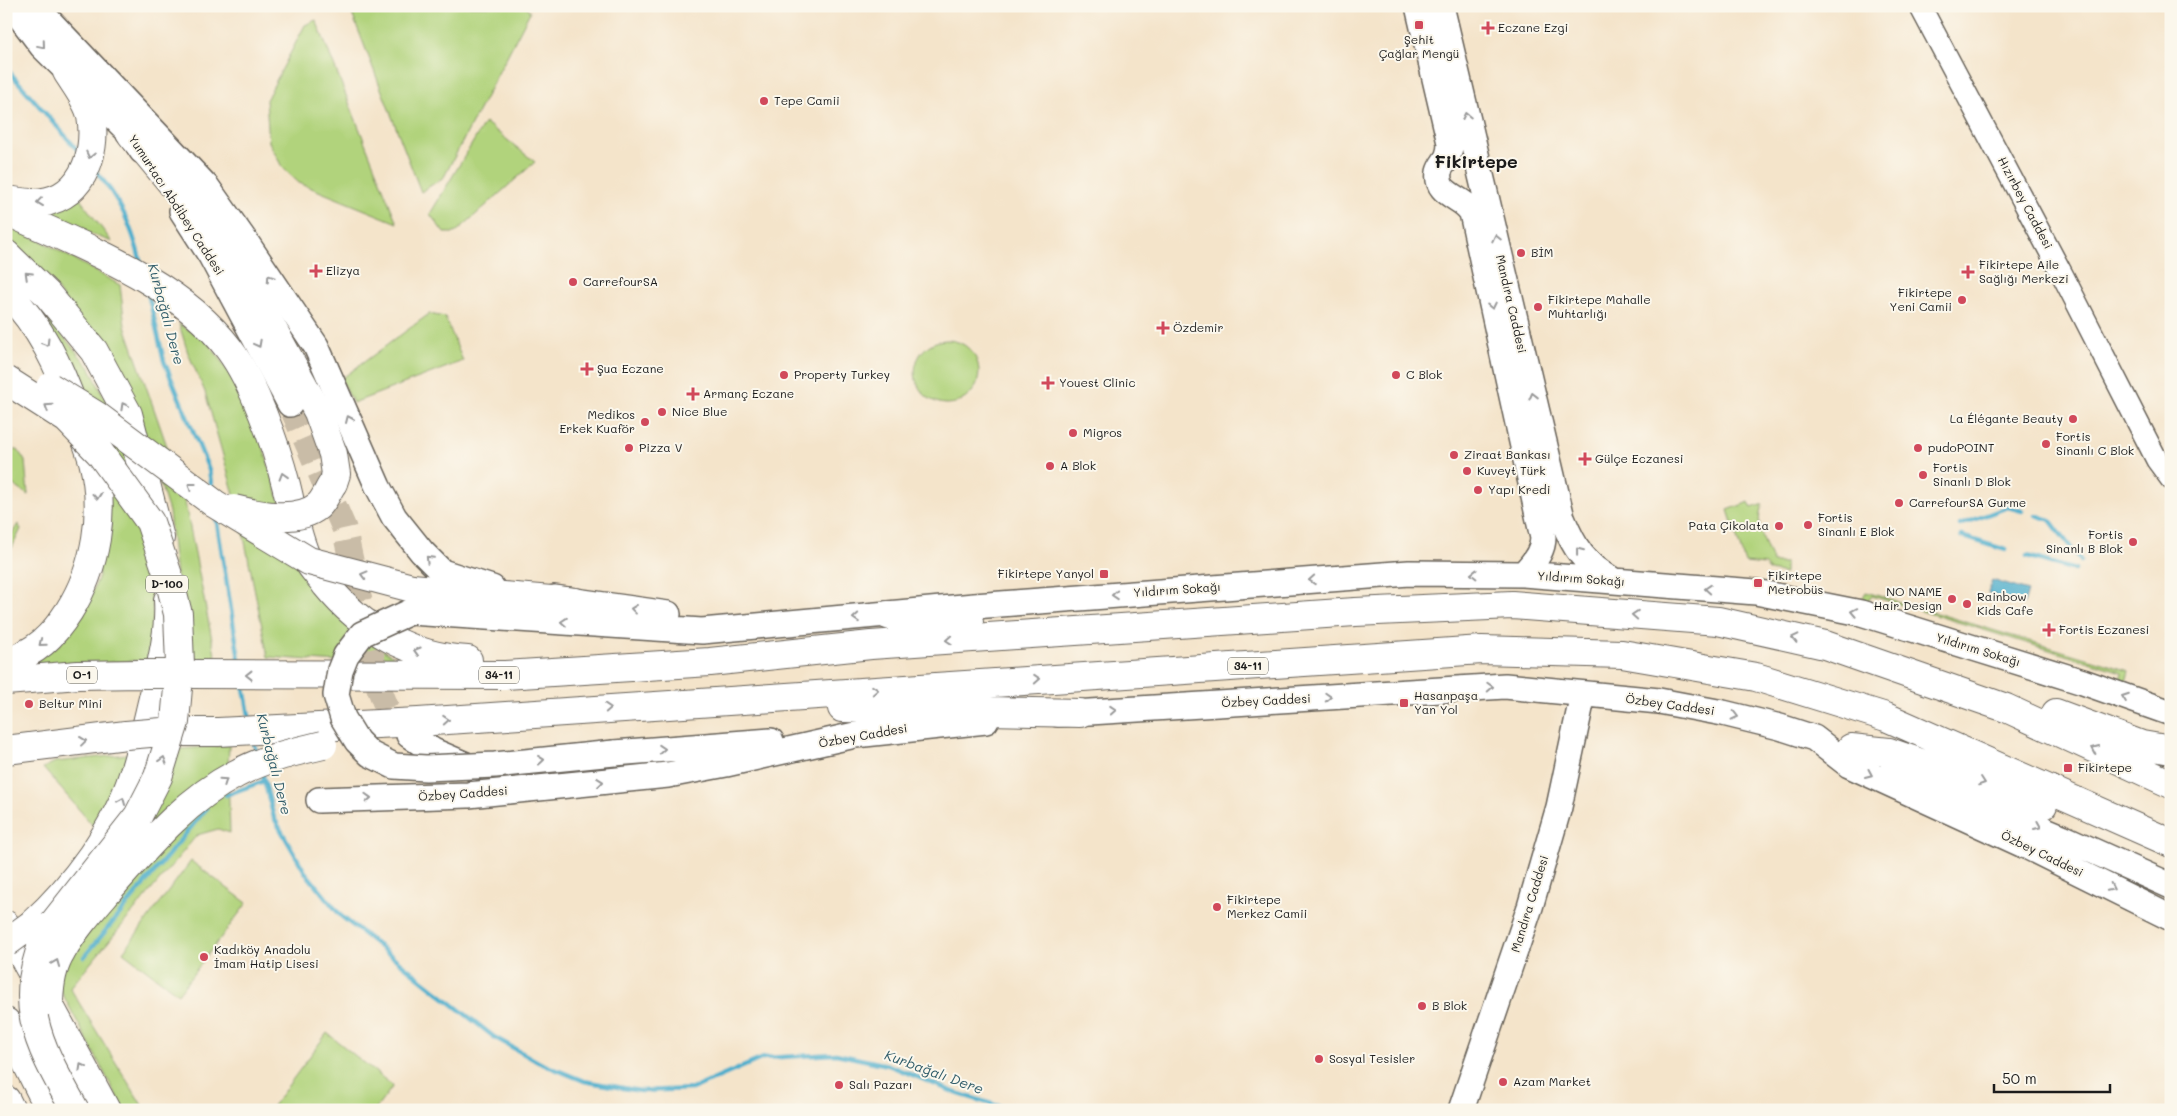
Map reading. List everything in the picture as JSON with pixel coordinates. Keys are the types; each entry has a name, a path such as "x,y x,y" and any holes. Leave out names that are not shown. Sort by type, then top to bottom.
{"highway":[{"path":"6,200 33,203 51,201 72,190 81,179 88,164 92,146 91,115 67,72"},
{"path":"130,134 235,260 318,412 333,454 336,474 333,483 318,506 304,514 278,516 252,514 215,504"},
{"path":"6,211 109,259 166,292 208,324 230,350 250,386 266,424 308,562 340,602 379,634 406,647 444,659 480,661 710,662"},
{"name":"D-100","path":"6,254 47,294 94,351 128,414 152,501 163,550 169,603 163,654 149,715 133,776 117,813 69,887 19,924 6,943"},
{"path":"6,291 25,310 55,357 93,462 98,502 91,563 78,596 58,629 13,670"},
{"path":"6,364 35,378 97,416 215,504 309,561 411,600 575,602"},
{"path":"6,380 67,419 100,453 150,522 168,575 178,614 180,665 175,722 158,777 138,816 49,929 40,948 32,981 32,1010 38,1036 50,1065 76,1110"},
{"path":"888,615 918,622 986,622 1361,597 1512,605"},
{"name":"34-11","path":"288,674 505,675 710,662 871,645 1355,612 1512,605 1718,621 1825,645 2006,708 2171,784"},
{"path":"1825,645 2004,694 2142,745 2171,750"},
{"name":"34-11","path":"6,750 162,732 218,732 292,728 414,728 636,706 1482,650 1622,654 1756,677 1886,717 2171,843"},
{"name":"O-1","path":"13,670 142,674 288,674"},
{"path":"636,706 1080,712"},
{"path":"76,1110 54,1055 47,1023 50,978 61,952 78,926 166,825 201,797 236,774 263,762 322,745 414,728"},
{"path":"1851,748 1889,752 1994,787 2144,844 2171,850"},
{"path":"19,924 106,1110"},
{"path":"6,1022 50,1110"},
{"path":"6,1100 11,1110"}],"main road":[{"name":"Yumurtacı Abdibey Caddesi","path":"12,6 42,46 130,134 211,256 290,404"},
{"path":"35,6 207,187 316,346 378,487 394,517 422,552 442,572 484,587 575,602 716,620 788,623"},
{"name":"Mandıra Caddesi","path":"1418,6 1450,143 1448,156 1439,173 1440,185 1447,193 1469,207 1472,213 1543,538 1543,544 1534,562 1523,574"},
{"name":"Mandıra Caddesi","path":"1441,6 1562,518 1575,546 1593,568 1616,582"},
{"path":"1445,162 1449,158 1461,155 1473,159 1479,170 1481,182 1474,193 1455,198"},
{"name":"Yıldırım Sokağı","path":"788,623 974,606 1409,573 1523,574 1756,592 1861,613 2083,682 2171,713"},
{"path":"788,623 702,631 411,600 362,634 346,655 340,670 336,695 343,718 357,741 370,754 394,766 426,768 495,765 614,753 856,735"},
{"path":"1918,631 2001,670 2171,731"},
{"name":"Özbey Caddesi","path":"319,800 468,795 677,773 856,735 1080,712 1505,686 1659,701 1723,713 1780,727 1814,738 1849,765 2030,848 2171,918"},
{"name":"Mandıra Caddesi","path":"1462,1108 1530,907 1558,807 1583,694"},
{"path":"414,728 433,751 483,772 572,784"},
{"path":"1814,738 1851,748 2062,836 2171,886"}],"street":[{"name":"Hızırbey Caddesi","path":"1920,6 2063,276 2157,460 2171,479"}],"green space":[{"path":"349,6 526,6 530,12 444,177 421,192"},
{"path":"316,20 397,223 299,183 282,167 269,142 266,100 305,25"},
{"path":"485,122 535,162 455,233 444,233 430,214"},
{"path":"77,195 112,242 28,209"},
{"path":"6,226 43,242 120,285 125,326 183,492 216,660 180,657 179,602 169,512 139,416 50,278 6,238"},
{"path":"18,283 90,368 122,435 147,538 153,616 147,660 28,667 61,643 83,615 99,576 90,402 52,332"},
{"path":"429,314 445,317 463,361 353,403 341,379"},
{"path":"179,324 204,339 219,357 253,414 296,554 308,585 335,613 380,648 409,667 268,657 239,512 205,392 188,353"},
{"path":"947,340 959,342 970,349 977,360 979,372 977,384 970,395 959,402 947,404 935,402 924,395 917,384 915,372 917,360 924,349 935,342"},
{"path":"6,450 18,450 25,461 28,495 6,480"},
{"path":"1749,502 1752,508 1763,504 1759,519 1764,541 1773,563 1785,563 1785,574 1770,571 1765,565 1745,563 1728,510"},
{"path":"18,524 21,529 6,560 6,543"},
{"path":"1866,592 2129,671 2126,682 2120,680 2122,672 1872,596 1868,601 1862,599"},
{"path":"229,745 230,833 218,829 197,835 70,988 145,1110 124,1110 44,959 155,751"},
{"path":"128,754 120,784 95,828 43,768 55,762"},
{"path":"191,861 247,903 178,994 123,952"},
{"path":"327,1033 393,1086 375,1110 270,1110"}],"water":[{"path":"1992,580 2028,591 2024,604 1988,593"}],"waterway":[{"name":"Kurbağalı Dere","path":"6,68 81,154"},
{"name":"Kurbağalı Dere","path":"94,169 118,202 129,224 141,263"},
{"name":"Kurbağalı Dere","path":"148,293 164,361 209,470 212,489"},
{"path":"1960,525 2008,507 2022,511"},
{"path":"2036,515 2050,520 2081,561"},
{"name":"Kurbağalı Dere","path":"216,517 240,665"},
{"path":"1961,536 2006,550"},
{"path":"2027,556 2075,570"},
{"name":"Kurbağalı Dere","path":"243,682 250,721"},
{"name":"Kurbağalı Dere","path":"253,739 257,755"},
{"name":"Kurbağalı Dere","path":"262,772 274,818 305,872 341,916 494,1037 540,1063 584,1081 640,1091 692,1089 763,1058 836,1054 888,1065 956,1093 1011,1110"},
{"path":"226,795 264,781"},
{"path":"84,957 206,809"}],"tunnel":[{"path":"290,404 344,528 379,688 390,716 409,735"}],"place":[{"name":"Şehit Çağlar Mengü","path":"1419,25"},
{"name":"Eczane Ezgi","path":"1488,28"},
{"name":"Tepe Camii","path":"764,101"},
{"name":"BİM","path":"1521,253"},
{"name":"Elizya","path":"316,271"},
{"name":"Fikirtepe Aile Sağlığı Merkezi","path":"1968,272"},
{"name":"CarrefourSA","path":"573,282"},
{"name":"Fikirtepe Yeni Camii","path":"1962,300"},
{"name":"Fikirtepe Mahalle Muhtarlığı","path":"1538,307"},
{"name":"Özdemir","path":"1163,328"},
{"name":"Şua Eczane","path":"587,369"},
{"name":"Property Turkey","path":"784,375"},
{"name":"C Blok","path":"1396,375"},
{"name":"Youest Clinic","path":"1048,383"},
{"name":"Armanç Eczane","path":"693,394"},
{"name":"Nice Blue","path":"662,412"},
{"name":"La Élégante Beauty","path":"2073,419"},
{"name":"Medikos Erkek Kuaför","path":"645,422"},
{"name":"Migros","path":"1073,433"},
{"name":"Fortis Sinanlı C Blok","path":"2046,444"},
{"name":"Pizza V","path":"629,448"},
{"name":"pudoPOINT","path":"1918,448"},
{"name":"Ziraat Bankası","path":"1454,455"},
{"name":"Gülçe Eczanesi","path":"1585,459"},
{"name":"A Blok","path":"1050,466"},
{"name":"Kuveyt Türk","path":"1467,471"},
{"name":"Fortis Sinanlı D Blok","path":"1923,475"},
{"name":"Yapı Kredi","path":"1478,490"},
{"name":"CarrefourSA Gurme","path":"1899,503"},
{"name":"Fortis Sinanlı E Blok","path":"1808,525"},
{"name":"Pata Çikolata","path":"1779,526"},
{"name":"Fortis Sinanlı B Blok","path":"2133,542"},
{"name":"Fikirtepe Yanyol","path":"1104,574"},
{"name":"Fikirtepe Metrobüs","path":"1758,583"},
{"name":"NO NAME Hair Design","path":"1952,599"},
{"name":"Rainbow Kids Cafe","path":"1967,604"},
{"name":"Fortis Eczanesi","path":"2049,630"},
{"name":"Hasanpaşa Yan Yol","path":"1404,703"},
{"name":"Beltur Mini","path":"29,704"},
{"name":"Fikirtepe","path":"2068,768"},
{"name":"Fikirtepe Merkez Camii","path":"1217,907"},
{"name":"Kadıköy Anadolu İmam Hatip Lisesi","path":"204,957"},
{"name":"B Blok","path":"1422,1006"},
{"name":"Sosyal Tesisler","path":"1319,1059"},
{"name":"Azam Market","path":"1503,1082"},
{"name":"Salı Pazarı","path":"839,1085"}],"district":[{"name":"Fikirtepe","path":"1476,162"}]}
